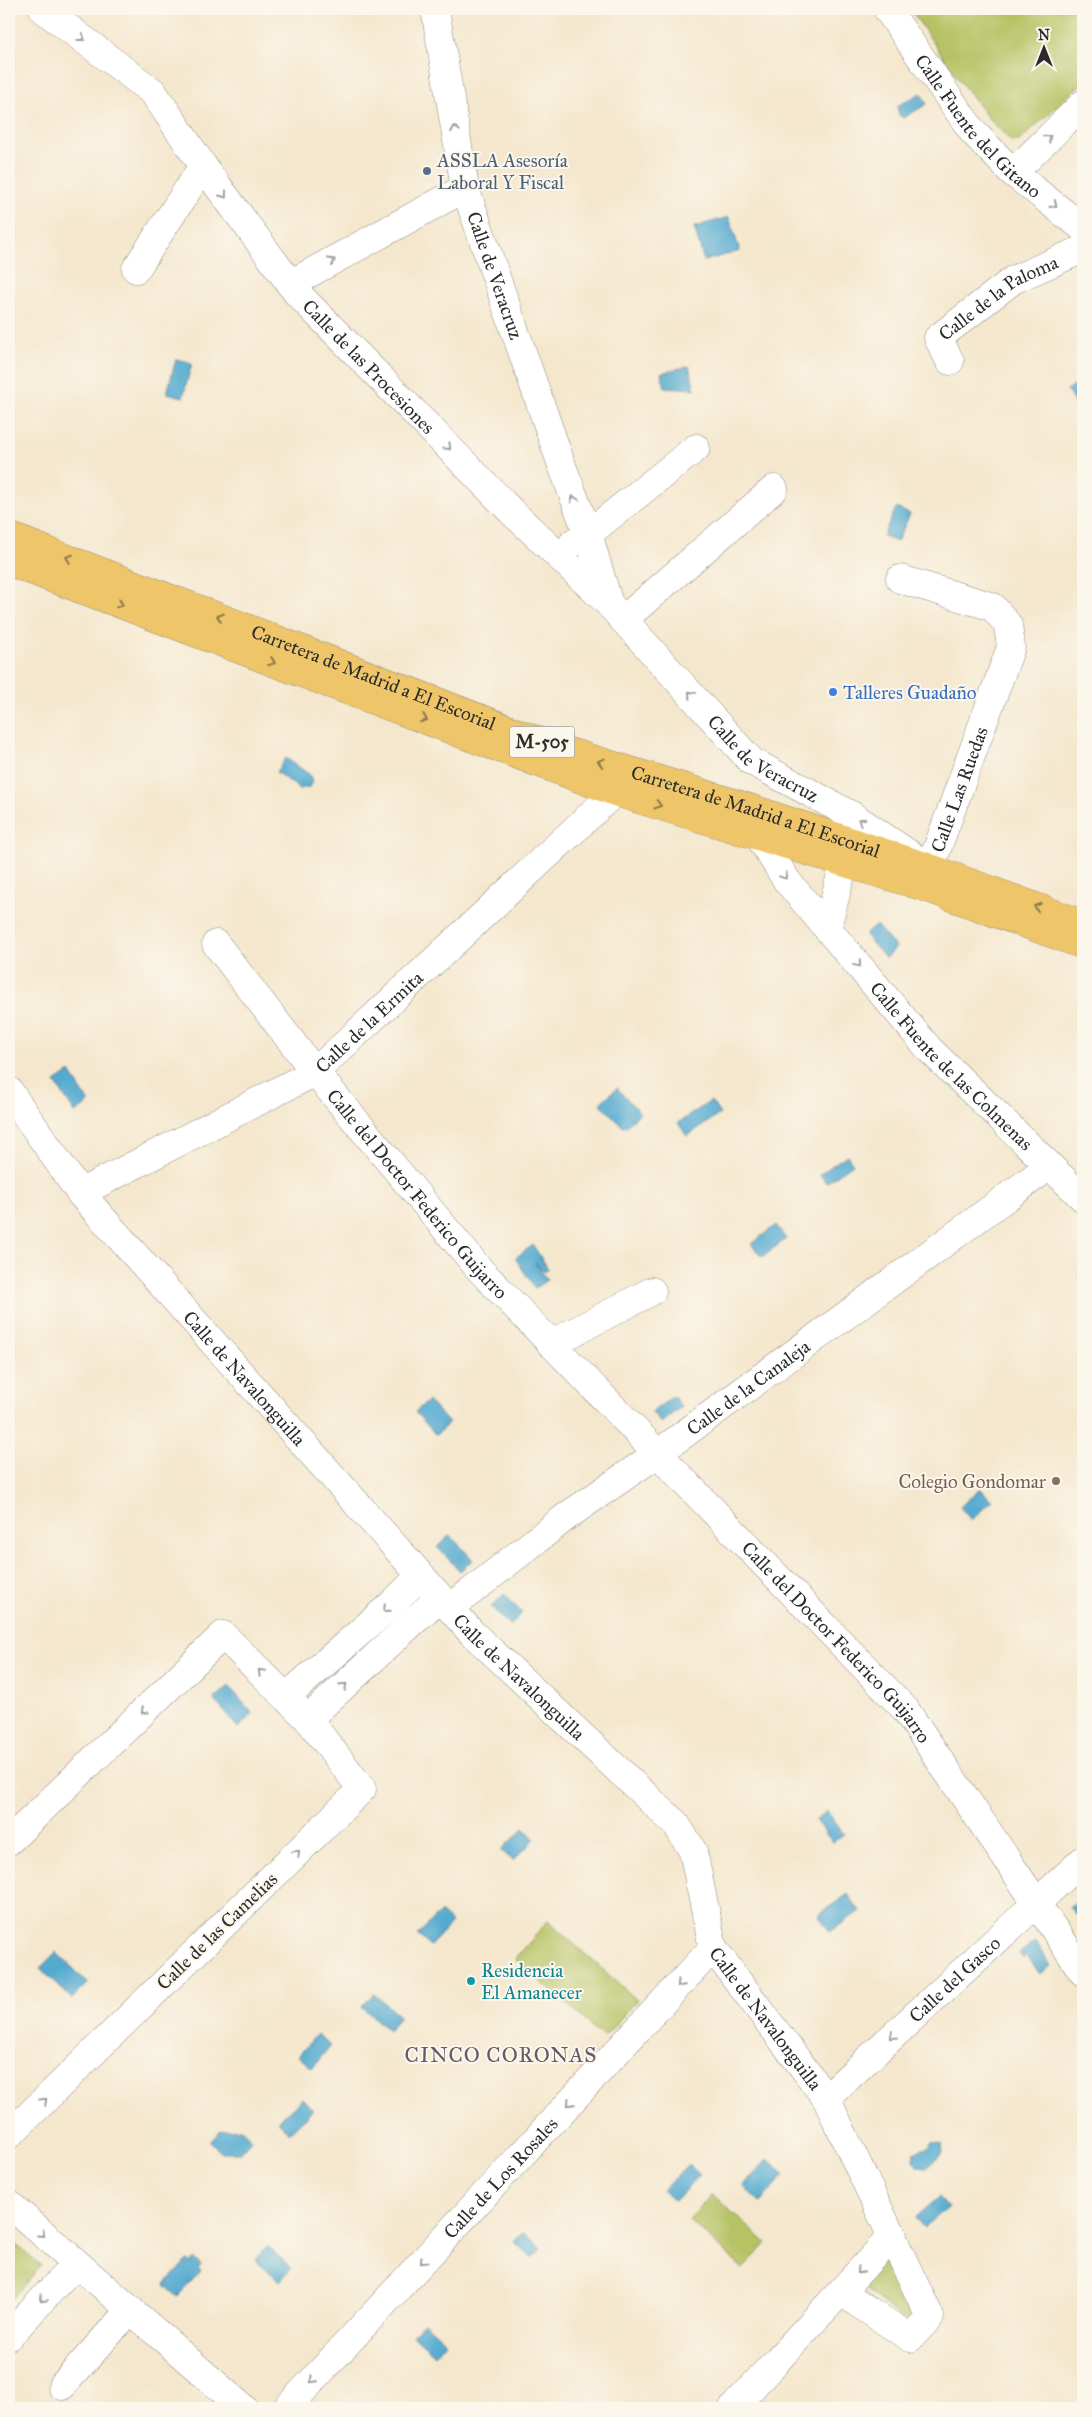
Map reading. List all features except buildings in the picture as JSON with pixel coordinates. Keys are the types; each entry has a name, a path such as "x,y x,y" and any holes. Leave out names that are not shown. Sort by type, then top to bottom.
{"highway":[{"name":"Carretera de Madrid a El Escorial","path":"9,536 557,748 738,804 930,868 1083,924"},
{"name":"Carretera de Madrid a El Escorial","path":"9,562 615,792 927,888 1083,945"}],"street":[{"name":"Calle de las Procesiones","path":"43,9 153,92 203,166 290,284 415,414 553,550"},
{"name":"Calle de Veracruz","path":"435,9 466,188 560,463 616,612"},
{"name":"Calle Fuente del Gitano","path":"887,9 973,132 1013,172 1083,228"},
{"path":"1013,172 1083,104"},
{"path":"136,269 203,166"},
{"path":"290,284 466,188"},
{"name":"Calle de la Paloma","path":"950,361 938,338 1013,280 1083,250"},
{"path":"553,550 572,544 588,534 696,448"},
{"path":"616,612 774,489"},
{"name":"Calle de Veracruz","path":"553,550 616,612 751,761 853,816 930,868"},
{"name":"Calle Las Ruedas","path":"900,579 993,607 1008,625 1011,648 930,868"},
{"name":"Calle de la Ermita","path":"80,1193 315,1072 615,792"},
{"name":"Calle Fuente de las Colmenas","path":"758,835 787,881 930,1050 1048,1167 1083,1198"},
{"path":"827,927 844,864"},
{"name":"Calle del Doctor Federico Guijarro","path":"216,944 315,1072 480,1270 905,1709 1083,1972"},
{"name":"Calle de Navalonguilla","path":"9,1091 80,1193 472,1633 676,1824 693,1851 713,1948 826,2098 893,2235 930,2317 910,2338 841,2292"},
{"name":"Calle de la Canaleja","path":"445,1602 657,1454 1048,1167"},
{"path":"551,1344 652,1291"},
{"path":"286,1697 392,1604 421,1575"},
{"path":"308,1719 445,1602"},
{"name":"Calle de las Camelias","path":"9,1841 223,1635 308,1719 362,1789 9,2135"},
{"name":"Calle del Gasco","path":"826,2098 1083,1860"},
{"name":"Calle de Los Rosales","path":"287,2408 713,1948"},
{"path":"9,2204 243,2408"},
{"path":"733,2408 893,2235"},
{"path":"9,2336 76,2263"},
{"path":"62,2386 130,2310"}],"green space":[{"path":"910,9 1083,9 1083,82 1019,141 1011,141 989,119"},
{"path":"548,1921 637,2000 604,2037 515,1959"},
{"path":"712,2194 766,2243 743,2269 689,2220"},
{"path":"9,2238 41,2266 9,2302"},
{"path":"884,2257 916,2318 910,2323 858,2284"}],"water":[{"path":"921,93 927,104 903,118 899,115 897,106"},
{"path":"729,217 740,251 704,261 694,227"},
{"path":"176,359 192,363 183,397 167,393"},
{"path":"689,366 695,389 665,387 661,373"},
{"path":"1083,380 1083,399 1075,404 1067,390"},
{"path":"896,508 910,514 897,542 883,536"},
{"path":"286,758 310,775 312,782 309,787 300,789 276,772"},
{"path":"876,925 896,948 885,958 865,935"},
{"path":"70,1072 89,1103 75,1113 55,1082"},
{"path":"617,1088 640,1113 624,1128 600,1103"},
{"path":"711,1101 720,1114 687,1136 678,1123"},
{"path":"847,1155 853,1164 826,1183 820,1174"},
{"path":"776,1225 786,1239 762,1257 751,1244"},
{"path":"533,1245 548,1269 544,1272 535,1262 547,1280 535,1288 515,1258"},
{"path":"673,1396 681,1407 661,1423 652,1412"},
{"path":"428,1401 449,1423 436,1435 415,1412"},
{"path":"980,1488 992,1501 971,1520 960,1507"},
{"path":"450,1535 473,1560 460,1571 437,1547"},
{"path":"504,1594 522,1613 510,1626 491,1607"},
{"path":"229,1686 253,1714 238,1728 214,1699"},
{"path":"827,1811 844,1834 832,1842 816,1820"},
{"path":"524,1828 535,1839 513,1861 501,1850"},
{"path":"848,1894 860,1911 830,1932 818,1915"},
{"path":"1083,1895 1083,1915 1079,1918 1069,1907"},
{"path":"440,1912 452,1923 430,1946 418,1935"},
{"path":"1035,1942 1051,1966 1040,1974 1027,1956 1023,1959 1019,1953"},
{"path":"56,1952 88,1983 72,1999 40,1968"},
{"path":"374,1993 400,2017 388,2030 362,2007"},
{"path":"317,2034 331,2045 312,2068 298,2056"},
{"path":"302,2098 313,2110 289,2133 278,2121"},
{"path":"241,2129 252,2139 241,2152 221,2152 210,2142 221,2130"},
{"path":"933,2142 942,2144 943,2153 927,2168 918,2167 913,2160 914,2153 927,2149"},
{"path":"768,2159 785,2175 760,2202 743,2186"},
{"path":"688,2164 700,2175 675,2201 663,2190"},
{"path":"939,2197 948,2207 924,2228 915,2218"},
{"path":"523,2232 541,2248 532,2258 514,2242"},
{"path":"267,2246 292,2268 280,2281 255,2260"},
{"path":"194,2259 201,2265 198,2268 201,2271 177,2297 164,2285 187,2260 191,2263"},
{"path":"424,2322 446,2342 435,2355 413,2335"}],"place":[{"name":"ASSLA Asesoría Laboral Y Fiscal","path":"427,171"},
{"name":"Talleres Guadaño","path":"833,692"},
{"name":"Colegio Gondomar","path":"1056,1481"},
{"name":"Residencia El Amanecer","path":"471,1981"}],"district":[{"name":"CINCO CORONAS","path":"501,2055"}]}
